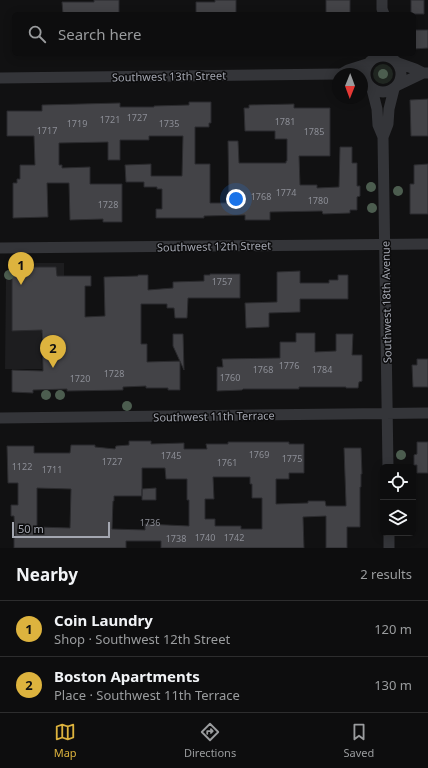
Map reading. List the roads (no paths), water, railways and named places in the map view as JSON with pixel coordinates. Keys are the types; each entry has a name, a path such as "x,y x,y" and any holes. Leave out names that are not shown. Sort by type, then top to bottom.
{"street":[{"path":"352,68 371,59 388,56 425,73"},
{"path":"366,68 371,59"},
{"path":"394,59 402,74 401,80 396,87"},
{"path":"368,87 377,92 389,92 425,73"},
{"name":"Southwest 13th Street","path":"0,78 332,74"},
{"name":"Southwest 18th Avenue","path":"388,464 384,137 388,124 390,102 396,87"},
{"name":"Southwest 18th Avenue","path":"368,88 378,110 378,125 384,137"},
{"name":"Southwest 12th Street","path":"0,248 428,244"},
{"name":"Southwest 11th Terrace","path":"0,418 428,413"},
{"path":"389,536 389,548"}],"place":[{"name":"Coin Laundry","path":"21,285"},
{"name":"Boston Apartments","path":"53,368"}]}
